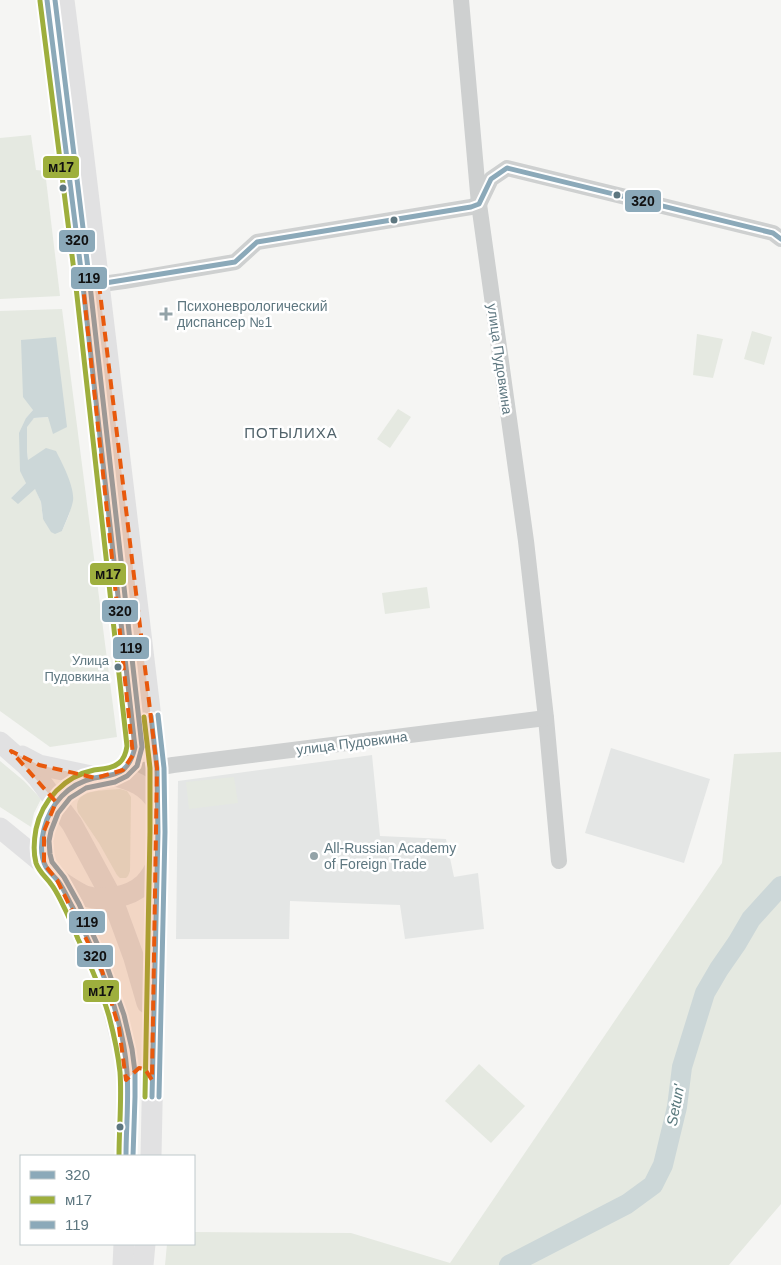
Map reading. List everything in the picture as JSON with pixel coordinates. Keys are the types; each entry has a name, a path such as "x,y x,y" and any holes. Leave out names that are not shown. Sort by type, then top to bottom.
{"main road":[{"path":"47,0 91,285 157,768 158,864 151,1155"},
{"path":"64,0 135,747 130,763 123,770 85,780 68,789 56,802 44,831 42,853 75,913 102,971 112,1000 126,1062 126,1155"},
{"path":"5,747 39,764 55,769 122,778 143,786 158,804"},
{"path":"5,747 38,778 72,824 112,898 134,958 153,1030"},
{"path":"0,828 51,872 84,896 112,898 123,895 139,888 151,876 158,864"},
{"path":"126,1080 132,1071 139,1068 146,1070 152,1086"},
{"path":"123,1265 124,1245"},
{"path":"143,1265 145,1245"}],"street":[{"path":"69,38 74,0"},
{"name":"улица Пудовкина","path":"461,0 478,204 526,541 560,862"},
{"path":"91,285 235,262 257,242 471,208 478,204 492,179 507,168 772,233 781,239"},
{"name":"улица Пудовкина","path":"104,776 546,718"}],"highlighted area":[{"path":"99,284 157,768 152,1080 145,1069 139,1068 126,1080 119,1028 102,971 57,880 44,864 44,831 56,802 11,751 39,765 96,778 123,770 133,755 83,286"}],"shaded area":[{"path":"31,135 36,170 45,171 60,296 0,299 0,138"},
{"path":"62,309 117,737 50,747 0,711 0,311","holes":["55,337 49,417 34,418 27,426 28,460 73,498 69,515 62,531 43,519 41,502 35,488 11,498 26,483 26,418 33,410"]},
{"path":"752,331 772,337 764,365 744,359"},
{"path":"697,334 723,339 713,378 693,375"},
{"path":"56,337 67,427 53,434 48,417 34,418 27,427 28,460 46,448 56,451 68,475 72,489 73,501 70,512 62,531 55,534 51,532 43,519 41,502 35,489 18,504 11,498 26,483 20,471 19,433 26,418 33,410 23,397 21,340"},
{"path":"398,409 411,417 390,448 377,439"},
{"path":"427,587 430,608 385,614 382,593"},
{"path":"611,748 710,779 684,863 585,833"},
{"path":"781,752 781,1204 729,1265 165,1265 167,1245 195,1245 195,1232 351,1233 450,1263 722,863 734,754"},
{"name":"All-Russian Academy of Foreign Trade","path":"372,755 380,836 446,839 454,877 478,873 484,929 405,939 400,905 290,901 289,939 176,939 178,781"},
{"path":"0,761 24,781 41,799 34,813 31,827 0,807"},
{"path":"234,777 238,803 189,809 186,782"},
{"path":"120,789 127,791 131,797 130,871 126,878 120,878 117,875 99,843 78,812 77,804 84,795 91,792"},
{"path":"479,1064 525,1106 491,1143 445,1101"}],"waterway":[{"name":"Setun'","path":"509,1265 627,1204 653,1185 663,1165 677,1107 682,1067 705,993 751,919 781,886"}],"transit line":[{"name":"320","path":"47,0 83,286 135,747 131,760 120,772 85,781 61,796 47,820 42,838 42,853 46,867 62,887 82,927 100,967 115,1008 125,1050 127,1072 126,1155"},
{"name":"119","path":"55,0 90,285 142,747 137,766 127,776 115,782 86,788 70,798 58,813 49,841 52,862 64,877 79,904 105,961 124,1015 135,1072 133,1155"},
{"name":"м17","path":"40,1 76,287 127,746 123,758 116,765 110,768 83,773 56,791 49,799 39,818 35,833 34,850 37,866 55,890 70,920 95,977 109,1016 120,1072 119,1155"},
{"name":"320","path":"99,284 235,262 257,242 471,207 479,204 491,179 507,168 773,233 781,239"},
{"name":"119","path":"158,715 164,768 165,832 159,1097"},
{"name":"320","path":"151,716 157,768 158,832 152,1097"},
{"name":"м17","path":"144,717 150,768 145,1097"}],"place":[{"name":"Психоневрологический диспансер №1","path":"166,314"},
{"name":"Улица Пудовкина","path":"118,667"},
{"name":"All-Russian Academy of Foreign Trade","path":"314,856"}],"district":[{"name":"ПОТЫЛИХА","path":"291,432"}]}
